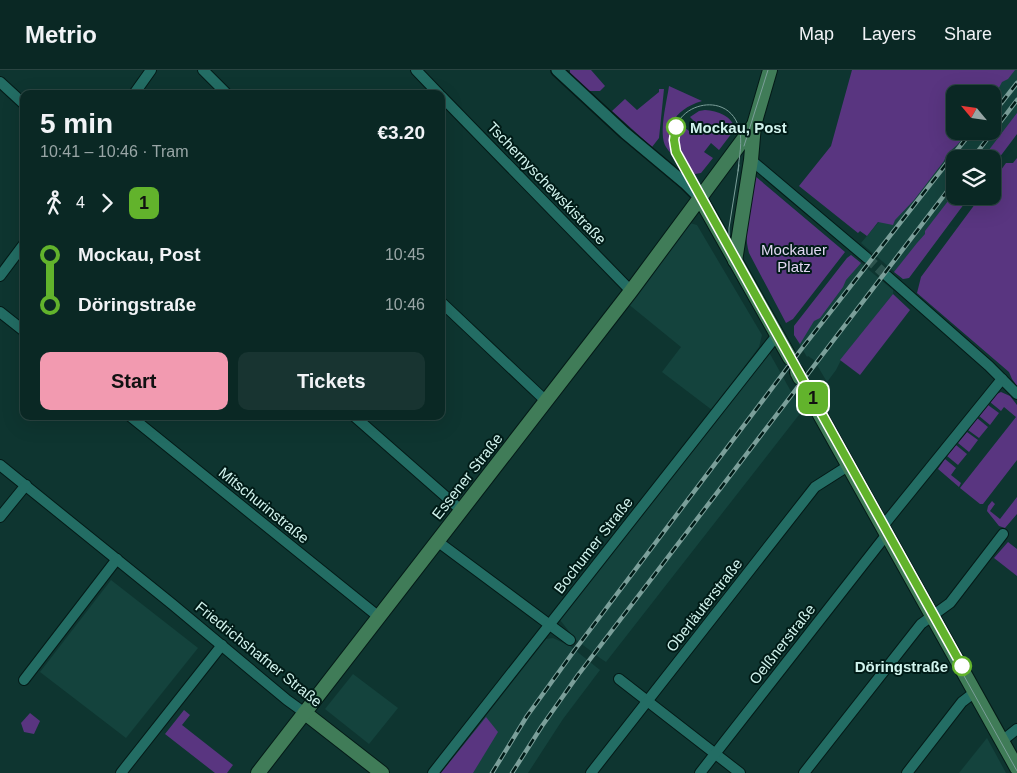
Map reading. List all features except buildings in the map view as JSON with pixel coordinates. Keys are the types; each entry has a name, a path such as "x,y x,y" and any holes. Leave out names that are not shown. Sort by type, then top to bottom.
{"main road":[{"path":"736,258 754,124 770,70"},
{"name":"Essener Straße","path":"258,773 632,291 754,124"},
{"path":"700,198 736,258 790,358"},
{"path":"800,378 1017,768"},
{"name":"Friedrichshafner Straße","path":"305,713 382,773"}],"street":[{"path":"137,90 151,70"},
{"path":"203,70 223,90"},
{"name":"Tschernyschewskistraße","path":"416,70 435,90"},
{"path":"557,70 624,133 683,181 700,198"},
{"path":"0,82 20,100"},
{"name":"Tschernyschewskistraße","path":"445,100 632,291"},
{"path":"750,160 867,258"},
{"path":"0,276 20,249"},
{"path":"887,276 1017,394"},
{"path":"445,306 546,401"},
{"path":"0,312 20,328"},
{"name":"Bochumer Straße","path":"433,773 777,335"},
{"name":"Oelßnerstraße","path":"700,773 1002,379"},
{"name":"Mitschurinstraße","path":"135,420 379,617"},
{"path":"359,420 461,510"},
{"name":"Friedrichshafner Straße","path":"0,465 26,484 305,713"},
{"name":"Oberläuterstraße","path":"591,773 815,487 848,466"},
{"path":"0,517 26,484"},
{"path":"804,773 922,624 950,603 1003,534"},
{"path":"437,541 570,640"},
{"path":"24,680 117,559"},
{"path":"121,773 222,645"},
{"path":"619,678 740,773"},
{"path":"907,773 962,702 974,692"},
{"path":"1002,741 1017,729"}],"shaded area":[{"path":"996,70 1017,70 1017,134 1001,155 1001,150 946,150 946,205 963,205 909,278 903,279 861,243 947,140 1001,140 1001,85 994,85"},
{"path":"690,223 697,225 762,335 759,347 712,410 662,372 681,347 627,303"},
{"path":"851,255 893,290 893,294 841,360 827,382 814,360 807,357 794,335 794,326"},
{"path":"770,354 802,411 606,662 575,639 560,620 766,355"},
{"path":"111,580 198,648 126,738 40,672"},
{"path":"553,638 570,646 600,670 563,719 528,773 441,773 546,639"},
{"path":"353,674 398,708 369,744 325,709"},
{"path":"987,738 1006,773 959,773"}],"green space":[{"path":"570,70 591,70 605,86 600,91 588,91 570,75"},
{"path":"852,70 1015,70 1000,85 946,85 946,140 960,140 952,150 946,150 944,161 914,200 895,220 893,225 878,222 867,236 860,231 858,233 799,186 831,146"},
{"path":"669,86 702,101 683,110 673,123 670,130 670,139 677,158 666,147 663,134"},
{"path":"659,89 664,89 659,138 652,147 612,111 625,99 637,110 659,92"},
{"path":"705,110 724,115 731,121 735,129 719,150 711,143 704,152 713,158 701,173 695,174 681,149 679,138 682,125 689,131 696,123 690,117 699,111"},
{"path":"1017,113 1017,134 1001,155 1001,150 989,150 996,140 1001,140 1001,134"},
{"path":"1017,158 1017,386 1009,372 917,293 921,277 974,205 1001,205 1001,170 1006,163 1013,163"},
{"name":"Mockauer Platz","path":"755,176 845,252 793,319 786,323 749,253 747,244 746,234 749,205"},
{"path":"946,204 963,205 909,278 903,279 894,272 925,234 925,231"},
{"path":"851,255 861,263 846,280 820,318 814,321 800,344 794,335 794,326"},
{"path":"893,294 910,310 860,375 840,360"},
{"path":"1001,392 1010,396 1017,405 1017,460 983,504 980,504 960,488 1016,417 1004,407 1001,411 990,402"},
{"path":"988,405 999,413 990,425 979,416"},
{"path":"977,418 988,427 979,438 968,430"},
{"path":"967,432 978,440 969,452 958,443"},
{"path":"956,445 967,454 958,465 947,456"},
{"path":"945,459 956,468 951,475 961,483 959,487 938,469"},
{"path":"1017,497 1017,514 1005,528 999,526 987,511 988,506 992,501 995,504 990,511 1000,519"},
{"path":"1008,542 1017,549 1017,576 994,558"},
{"path":"184,710 190,715 182,725 233,765 227,773 215,773 165,734"},
{"path":"30,713 40,721 34,734 24,732 21,723"},
{"path":"486,717 498,732 473,773 441,773"}],"tunnel":[{"path":"867,258 887,276"}],"tram line":[{"path":"744,146 768,70"},
{"path":"738,171 741,144 740,133 732,115 722,107 709,105 697,107 686,113 677,123 674,136 677,152 791,357"},
{"name":"1","path":"676,127 674,134 676,152 962,666"},
{"path":"729,245 729,228 739,165"},
{"path":"795,373 799,380"},
{"path":"803,387 1017,771"}],"railway":[{"path":"1001,103 1017,83"},
{"path":"979,150 1017,100"},
{"path":"492,773 527,716 574,651 803,347 965,140"},
{"path":"512,773 578,675 946,193"}],"place":[{"name":"Mockau, Post","path":"676,127"},
{"name":"Döringstraße","path":"962,666"}]}
